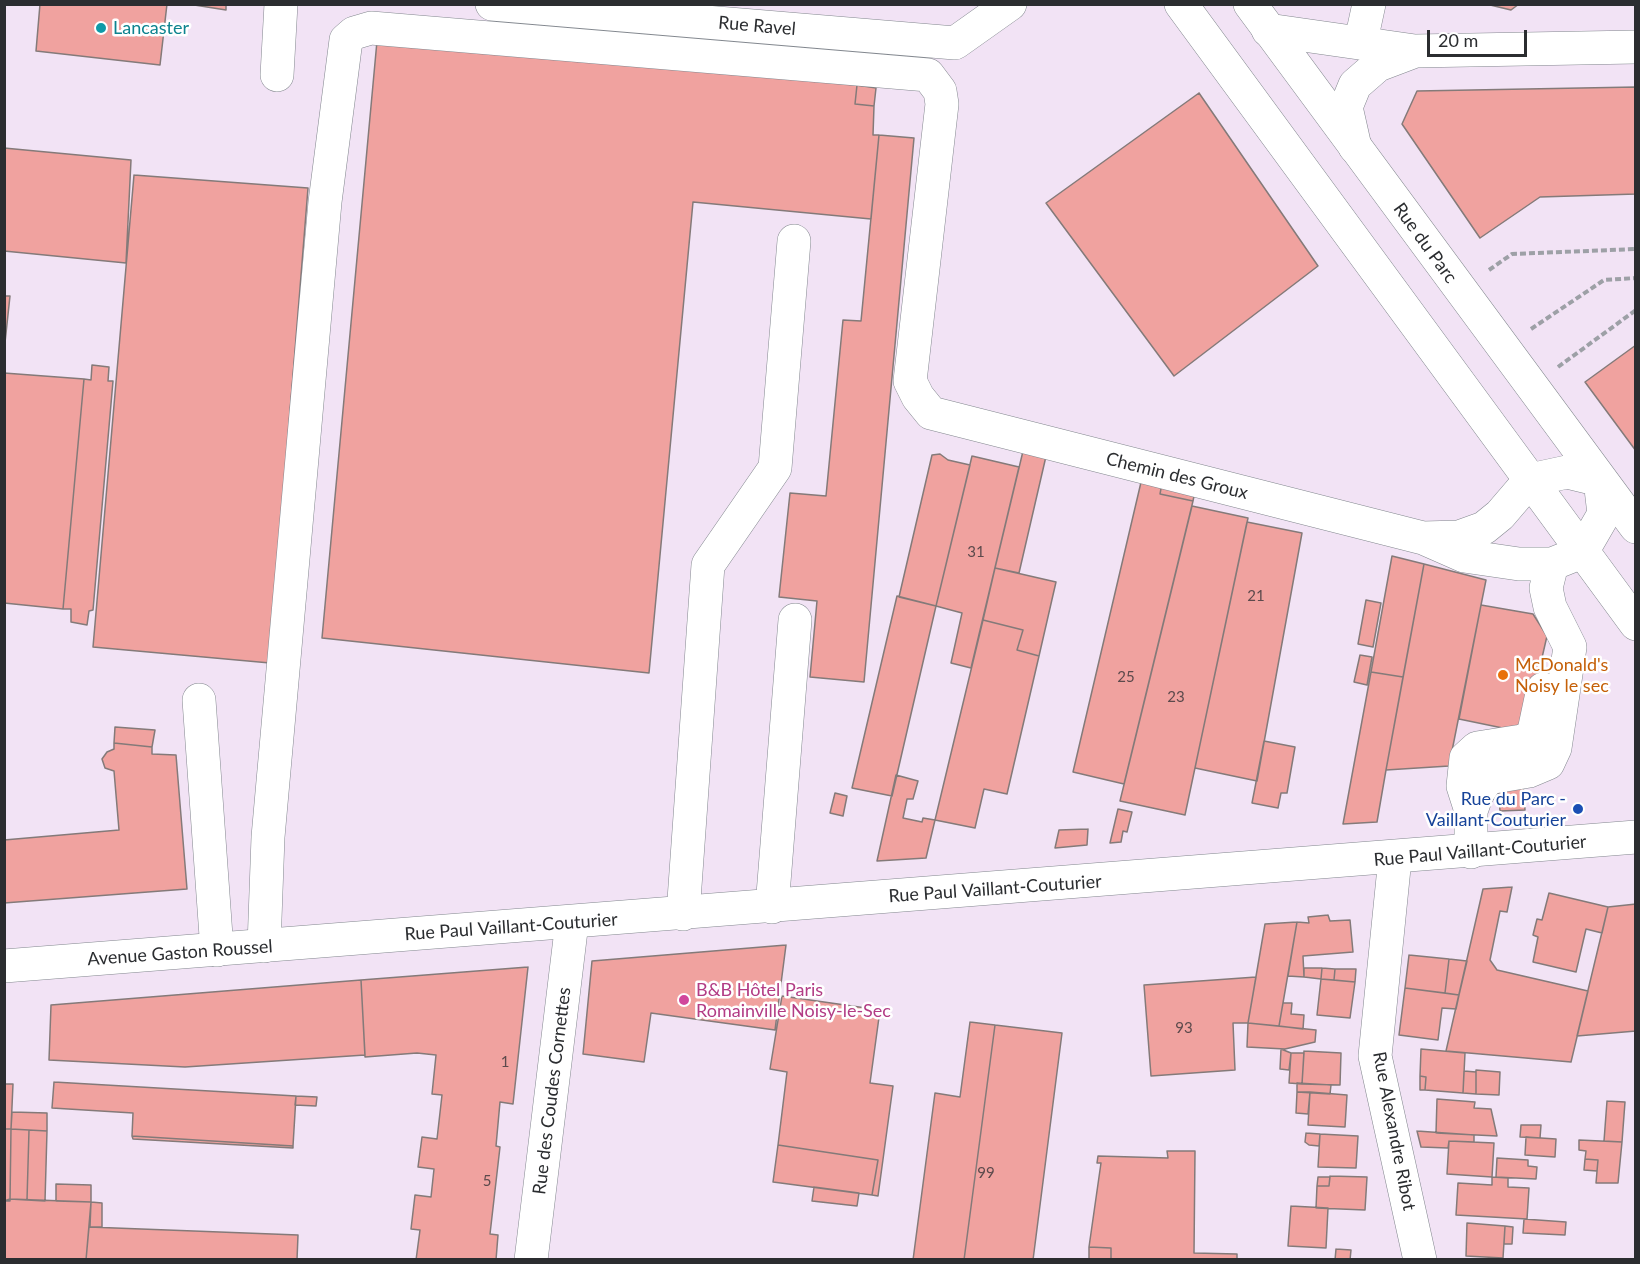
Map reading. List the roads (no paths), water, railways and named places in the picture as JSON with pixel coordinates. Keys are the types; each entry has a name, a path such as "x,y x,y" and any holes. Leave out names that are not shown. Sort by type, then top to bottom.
{"main road":[{"path":"277,75 281,4"},
{"name":"Rue Ravel","path":"492,4 955,43 1010,4"},
{"path":"1181,4 1635,624"},
{"path":"1361,41 1369,4"},
{"path":"1259,17 1415,51 1635,48"},
{"name":"Rue du Parc","path":"1259,17 1635,527"},
{"name":"Chemin des Groux","path":"264,946 268,837 323,214 346,40 354,33 371,28 928,75 940,91 942,104 910,381 918,397 931,413 1423,538 1464,556 1519,564 1552,564 1582,552"},
{"path":"1355,147 1346,108 1355,85 1378,65 1415,51"},
{"path":"682,914 708,565 775,468 794,241"},
{"path":"1530,480 1567,472 1600,480"},
{"name":"Chemin des Groux","path":"1423,538 1459,537 1484,528 1500,515 1530,480"},
{"name":"Rue du Parc","path":"1582,552 1604,514 1600,480"},
{"path":"1500,515 1497,535 1499,542 1502,549 1519,564"},
{"path":"1471,852 1471,811 1477,794 1488,778 1528,771 1548,763 1555,748 1570,647 1550,607 1546,588 1552,564"},
{"path":"772,907 795,620"},
{"path":"199,700 217,950"},
{"name":"Rue Paul Vaillant-Couturier","path":"355,939 1471,852 1635,837"},
{"name":"Rue Alexandre Ribot","path":"1395,858 1375,1056 1420,1260"},
{"name":"Rue des Coudes Cornettes","path":"531,1260 572,922"},
{"name":"Avenue Gaston Roussel","path":"4,966 355,939"}],"place":[{"name":"Lancaster","path":"101,28"},
{"name":"McDonald's Noisy le sec","path":"1503,675"},
{"name":"Rue du Parc - Vaillant-Couturier","path":"1578,809"},
{"name":"B&B Hôtel Paris Romainville Noisy-le-Sec","path":"684,1000"}]}
